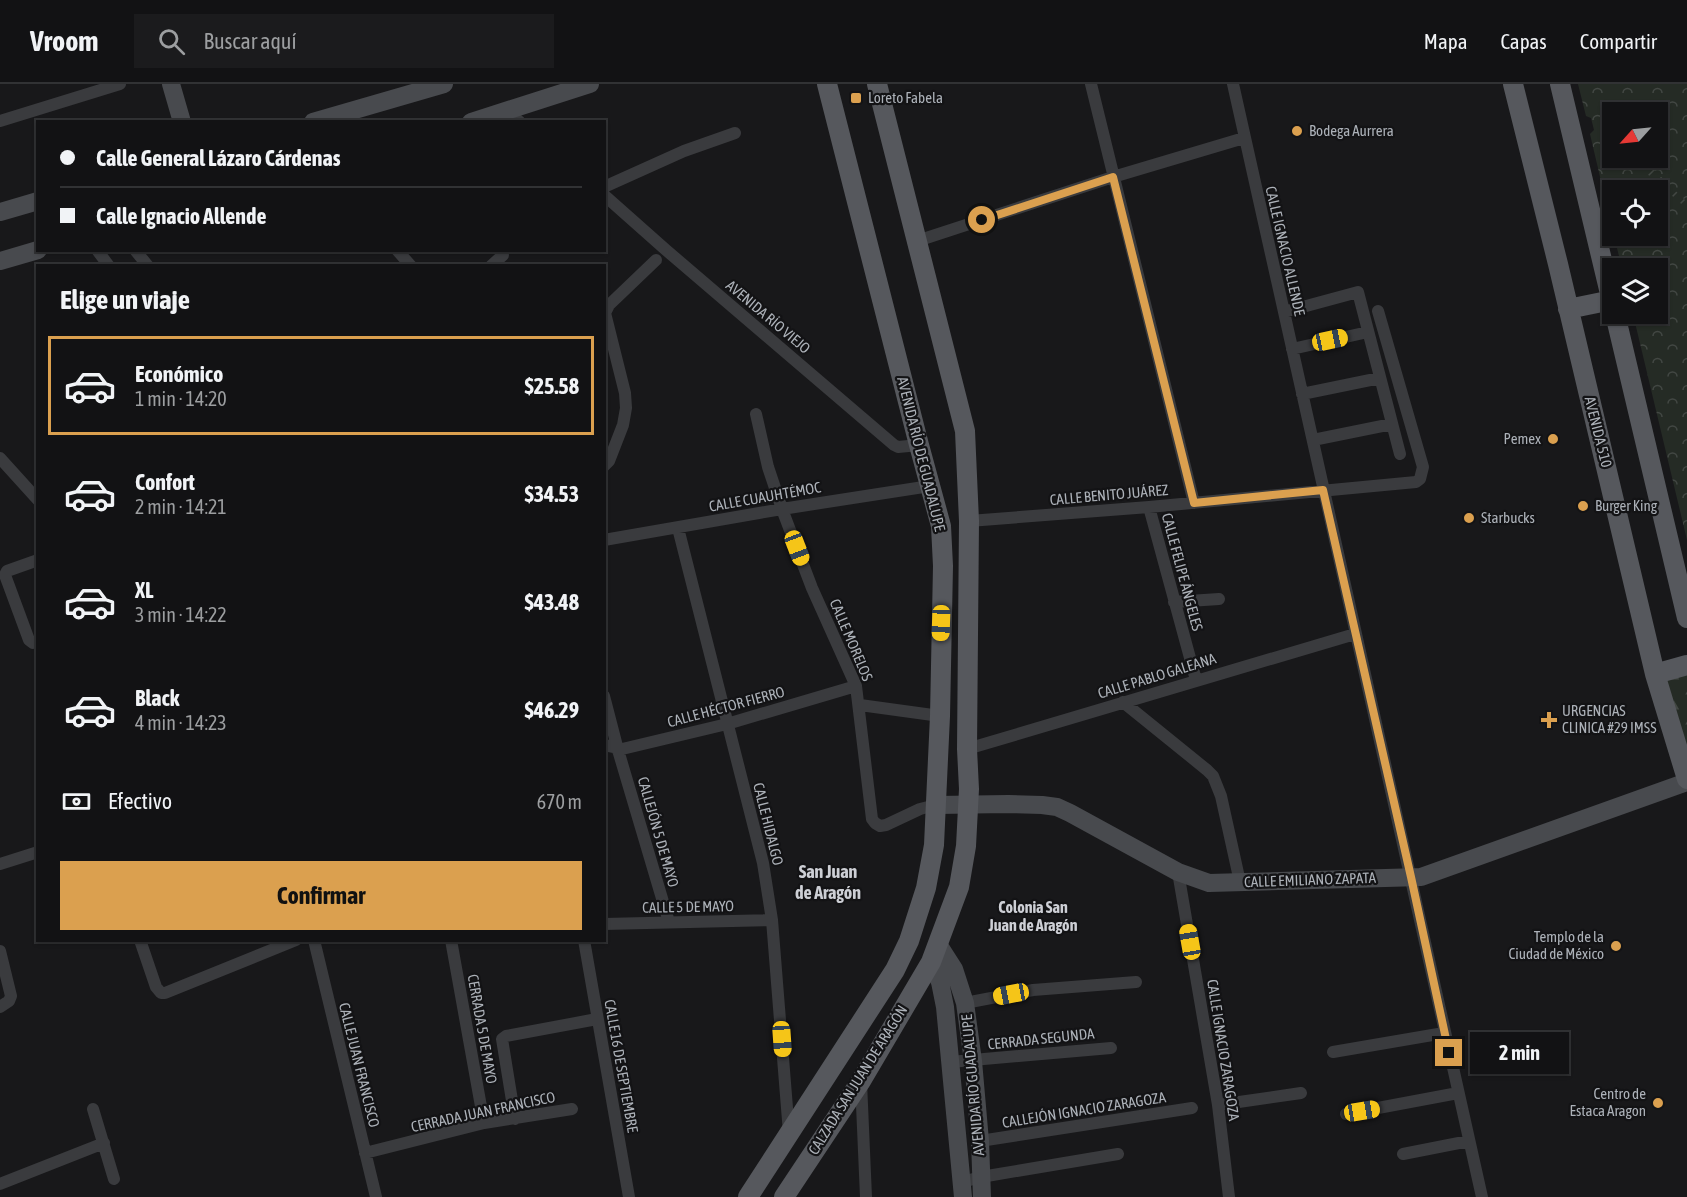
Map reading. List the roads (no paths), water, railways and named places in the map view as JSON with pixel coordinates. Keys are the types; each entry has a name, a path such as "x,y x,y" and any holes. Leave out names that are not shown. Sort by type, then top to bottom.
{"main road":[{"name":"AVENIDA RÍO DE GUADALUPE","path":"827,84 919,445 942,526 940,716 934,845 926,888 909,941 895,970"},
{"name":"AVENIDA RÍO DE GUADALUPE","path":"877,84 965,431 969,521 966,846 959,887 934,953"},
{"name":"AVENIDA 510","path":"1513,84 1655,674 1687,780"},
{"path":"1560,84 1602,259"},
{"path":"1568,309 1602,303"},
{"path":"1617,324 1687,618"},
{"path":"1655,674 1687,665"},
{"name":"CALZADA SAN JUAN DE ARAGÓN","path":"784,1197 861,1081 934,953"},
{"name":"CALZADA SAN JUAN DE ARAGÓN","path":"748,1197 895,970"}],"street":[{"path":"0,121 120,84"},
{"path":"171,84 181,120"},
{"path":"319,120 424,87 444,84"},
{"path":"485,120 513,116 590,84"},
{"path":"1091,84 1194,503"},
{"name":"CALLE IGNACIO ALLENDE","path":"1233,84 1482,1197"},
{"path":"606,186 684,151 735,133"},
{"path":"917,242 1113,177 1244,138"},
{"name":"AVENIDA RÍO VIEJO","path":"606,197 894,445 898,447 919,445"},
{"path":"0,212 36,202"},
{"path":"0,261 36,251"},
{"path":"137,252 146,264"},
{"path":"493,264 503,255"},
{"path":"606,311 609,305 656,260"},
{"path":"1284,312 1358,292 1400,454"},
{"name":"CALLE BENITO JUÁREZ","path":"969,521 1410,484 1420,479 1422,467 1378,311"},
{"path":"606,317 626,393 626,408 623,425 606,464"},
{"path":"1292,349 1368,332"},
{"path":"1302,394 1380,378"},
{"name":"CALLE MORELOS","path":"756,414 768,467 782,509 812,588 856,686 872,819 875,824 886,825 920,809 936,805"},
{"path":"1313,440 1392,424"},
{"path":"0,458 36,498"},
{"name":"CALLE CUAUHTÉMOC","path":"606,540 930,486"},
{"name":"CALLE FELIPE ÁNGELES","path":"1149,507 1196,680"},
{"name":"CALLE HIDALGO","path":"678,528 763,863 772,920 789,1134"},
{"path":"36,561 5,573 29,640 33,643 36,642"},
{"path":"1174,602 1219,599"},
{"name":"CALLE PABLO GALEANA","path":"967,749 1355,634"},
{"name":"CALLE HÉCTOR FIERRO","path":"618,750 727,724 856,686"},
{"path":"1123,702 1213,776 1221,796 1240,882"},
{"name":"CALLEJÓN 5 DE MAYO","path":"606,704 669,922"},
{"path":"860,705 940,716"},
{"path":"606,745 618,750"},
{"name":"CALLE EMILIANO ZAPATA","path":"936,805 1009,804 1057,807 1178,872 1209,883 1421,877 1687,780"},
{"path":"0,864 36,853"},
{"name":"CALLE IGNACIO ZARAGOZA","path":"1178,872 1218,1105 1229,1197"},
{"name":"CALLE 5 DE MAYO","path":"606,924 772,920"},
{"path":"142,942 156,987 161,993 165,993 291,942"},
{"name":"CALLE JUAN FRANCISCO","path":"314,942 376,1197"},
{"name":"CERRADA 5 DE MAYO","path":"451,942 484,1124"},
{"name":"CALLE 16 DE SEPTIEMBRE","path":"584,942 629,1197"},
{"path":"0,951 10,991 5,1004"},
{"name":"AVENIDA RÍO GUADALUPE","path":"934,953 954,969 965,1003 980,1140 982,1197"},
{"name":"AVENIDA RÍO GUADALUPE","path":"934,953 945,1007 963,1190"},
{"path":"965,1003 1033,990 1136,982"},
{"path":"515,1119 502,1039 506,1036 597,1019"},
{"path":"1333,1052 1444,1033"},
{"name":"CERRADA SEGUNDA","path":"950,1062 1111,1048"},
{"path":"861,1081 866,1197"},
{"path":"1218,1105 1301,1093"},
{"path":"1346,1114 1458,1093"},
{"name":"CALLEJÓN IGNACIO ZARAGOZA","path":"980,1140 1192,1108"},
{"path":"93,1109 114,1179"},
{"name":"CERRADA JUAN FRANCISCO","path":"365,1153 484,1124 572,1109"},
{"path":"1403,1154 1469,1141"},
{"path":"0,1184 104,1143"},
{"path":"963,1190 981,1177 1118,1154"}],"place":[{"name":"Loreto Fabela","path":"856,98"},
{"name":"Bodega Aurrera","path":"1297,131"},
{"name":"Pemex","path":"1553,439"},
{"name":"Burger King","path":"1583,506"},
{"name":"Starbucks","path":"1469,518"},
{"name":"URGENCIAS CLINICA #29 IMSS","path":"1549,720"},
{"name":"Templo de la Ciudad de México","path":"1616,946"},
{"name":"Centro de Estaca Aragon","path":"1658,1103"}],"district":[{"name":"San Juan de Aragón","path":"828,882"},
{"name":"Colonia San Juan de Aragón","path":"1033,916"}]}
